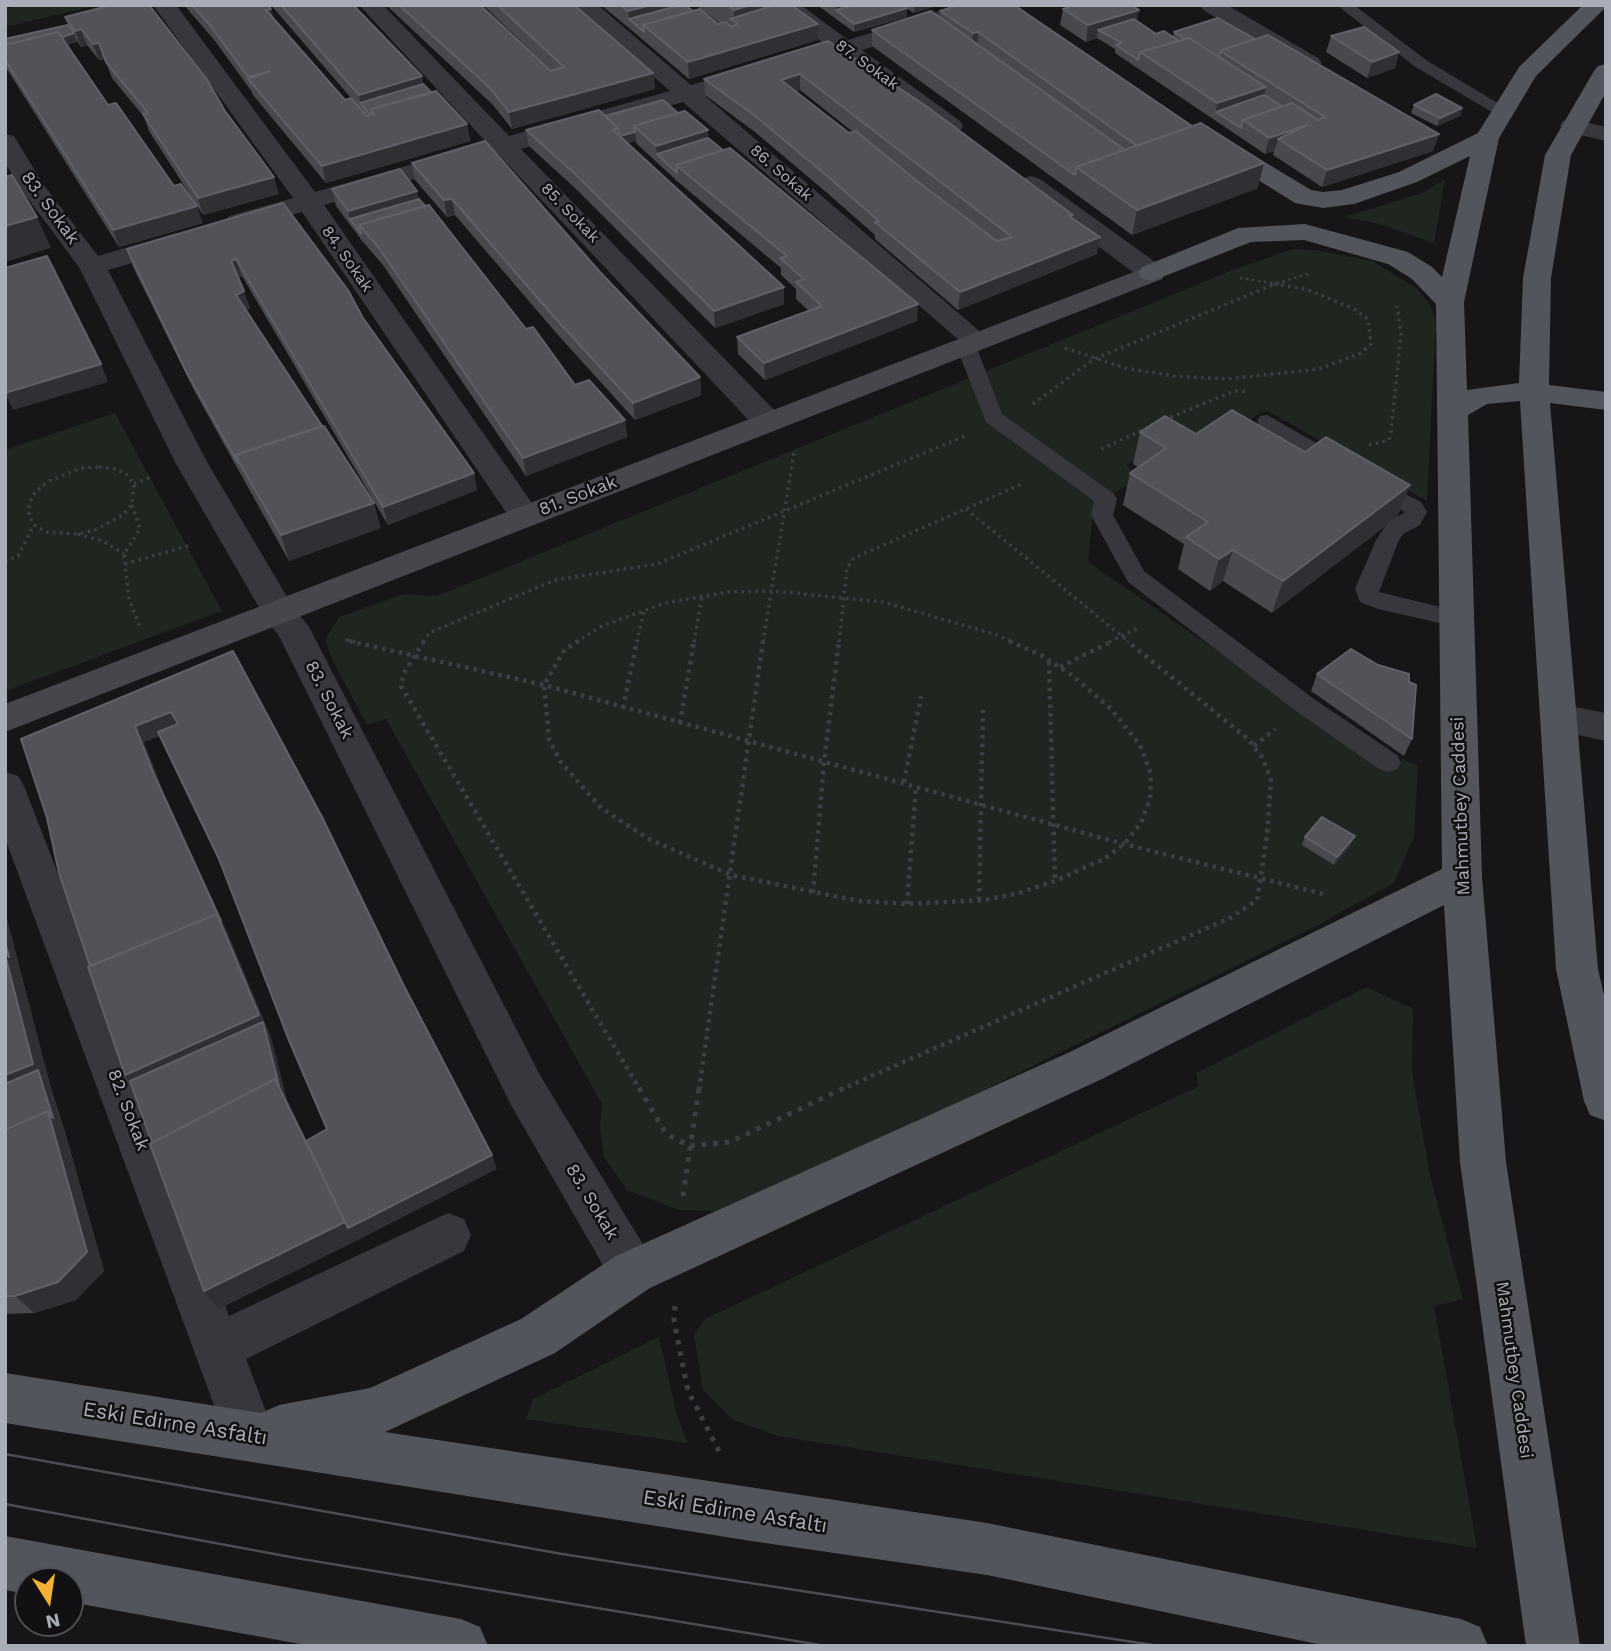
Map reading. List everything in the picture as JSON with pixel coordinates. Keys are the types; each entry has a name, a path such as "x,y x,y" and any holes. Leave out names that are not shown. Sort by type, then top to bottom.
{"main road":[{"name":"Mahmutbey Caddesi","path":"1553,1646 1483,1162 1462,877 1450,302 1487,138 1527,72 1596,5"},
{"path":"1606,71 1572,126 1558,155 1537,278 1534,392 1577,969 1606,1101"},
{"path":"1196,130 1304,197 1323,200 1345,198 1408,177 1487,138"},
{"path":"1152,273 1247,234 1305,232 1398,258 1422,272 1450,302"},
{"path":"1452,411 1479,396 1534,392 1606,401"},
{"path":"250,1435 371,1413 538,1336 633,1272 1087,1065 1462,877"},
{"path":"1577,969 1606,1012"},
{"name":"Eski Edirne Asfaltı","path":"5,1398 758,1516 987,1549 1461,1646"},
{"path":"5,1563 461,1646"}],"street":[{"name":"85. Sokak","path":"370,5 768,422"},
{"name":"86. Sokak","path":"584,5 971,343"},
{"name":"87. Sokak","path":"786,5 965,136"},
{"path":"219,228 845,48 984,5"},
{"path":"1211,5 1326,73"},
{"name":"84. Sokak","path":"158,6 308,201 525,516"},
{"path":"1572,126 1606,134"},
{"name":"83. Sokak","path":"5,141 19,191 77,259 191,462 286,620 526,1091 633,1272"},
{"path":"1009,169 1152,273"},
{"path":"77,259 194,236"},
{"name":"81. Sokak","path":"5,719 152,663 286,620 525,516 1152,273"},
{"path":"1560,718 1606,727"},
{"name":"82. Sokak","path":"5,786 250,1435"},
{"path":"217,1348 448,1235"}],"lane":[{"path":"1344,5 1420,63 1503,111"},
{"path":"971,343 993,417 1106,499 1102,515 1136,576 1305,705 1388,762"},
{"path":"1267,421 1413,507 1416,512 1412,520 1395,529 1387,540 1367,589 1368,596 1378,601 1457,619"}],"path":[{"path":"966,509 1248,738 1262,757 1271,780 1257,900 1230,918 897,1064 730,1142 690,1146 666,1133 401,686 404,673 425,644 429,633 555,580 657,564 1027,408 1094,359 1274,284 1314,273"},
{"path":"1029,321 1064,347 1094,359 1125,368 1173,376 1227,379 1320,369 1361,353 1370,344 1368,319 1353,309 1306,289 1238,277"},
{"path":"1362,446 1389,440 1401,334 1395,302"},
{"path":"1162,421 1234,391 1250,393"},
{"path":"758,1516 709,1435 688,1391 674,1321 678,1251 690,1146 731,875 747,741 801,410"},
{"path":"813,893 824,762 831,721 843,597 847,568 854,558 1149,427"},
{"path":"124,554 103,541 77,534 46,532 34,525 29,516 29,504 36,492 47,482 80,468 107,468 127,475 134,484 132,504 139,529 124,554 125,564 129,600 152,663"},
{"path":"77,534 110,523 132,504"},
{"path":"5,562 18,556 34,525"},
{"path":"125,564 233,533"},
{"path":"772,591 883,602 935,615 994,634 1059,667 1111,709 1140,745 1152,774 1150,799 1140,822 1124,844 1080,872 1055,881 1019,893 979,900 906,904 859,901 731,875 649,839 601,808 560,761 549,739 544,685 565,649 601,626 644,610 702,596 772,591"},
{"path":"680,723 702,596"},
{"path":"1059,667 1178,608"},
{"path":"624,708 644,610"},
{"path":"286,620 414,656 544,685 1124,844 1392,912"},
{"path":"1049,661 1055,881"},
{"path":"904,782 921,696"},
{"path":"979,900 983,710"},
{"path":"906,904 916,786"}],"shaded area":[{"path":"22,5 98,5 5,27 5,9"},
{"path":"1445,179 1434,243 1380,224 1344,217 1422,193"},
{"path":"1293,249 1316,250 1372,261 1418,289 1431,307 1436,321 1427,501 1266,410 1185,457 1160,444 1126,465 1144,478 1094,502 1088,562 1392,771 1403,759 1418,766 1414,836 1394,883 1318,925 764,1199 719,1211 679,1210 627,1190 604,1157 600,1128 602,1104 386,719 367,725 333,661 325,640 339,617 404,594 437,596 1233,270"},
{"path":"115,413 222,611 8,690 5,684 5,450"},
{"path":"1367,987 1413,1009 1412,1071 1430,1176 1463,1299 1434,1306 1477,1548 778,1436 732,1419 703,1390 694,1335 705,1319 1199,1086 1196,1073"},
{"path":"659,1337 676,1412 688,1443 526,1419 533,1399"}],"building":[{"path":"112,5 149,5 206,78 225,111 274,177 198,198 143,114 148,113 106,62 99,43 93,44 81,29 75,31 65,17"},
{"path":"192,5 268,5 271,9 266,10 345,100 351,98 367,116 374,114 371,109 436,91 467,124 322,166 248,79 270,71 248,77"},
{"path":"281,5 353,5 422,76 359,95"},
{"path":"399,5 480,5 551,71 564,67 497,5 574,5 653,73 509,112 490,88"},
{"path":"620,5 651,5 628,11"},
{"path":"681,5 693,11 643,25 644,32 629,19"},
{"path":"727,5 750,5 734,10"},
{"path":"775,5 791,5 818,24 688,62 643,25 700,9 718,24 726,22 731,27 738,24 730,19"},
{"path":"854,5 902,5 907,8 854,24 836,10"},
{"path":"959,5 1014,5 1192,126 1137,146 978,32 973,33 940,11"},
{"path":"1076,5 1131,5 1139,10 1088,25 1063,9"},
{"path":"931,11 1125,150 1076,167 1075,175 872,30"},
{"path":"1218,18 1255,39 1220,51 1219,57 1174,32"},
{"path":"1134,19 1156,34 1164,31 1179,41 1140,52 1138,60 1116,45 1122,43 1098,30"},
{"path":"68,25 74,33 62,37 58,32 5,45 5,39"},
{"path":"1364,27 1399,52 1372,62 1331,36"},
{"path":"58,32 108,105 116,103 174,186 181,184 197,206 113,230 5,60 5,45"},
{"path":"1268,35 1439,134 1327,170 1278,139 1307,125 1269,138 1243,120 1292,103 1318,120 1325,117 1220,51"},
{"path":"1189,38 1266,87 1217,103 1140,52"},
{"path":"828,41 926,106 1100,237 960,292 875,222 879,221 754,115 704,79","holes":["800,74 1012,237 997,241 856,131 849,133 781,80"]},
{"path":"423,84 432,93 371,109 370,115 360,103"},
{"path":"1436,94 1462,108 1440,118 1414,105"},
{"path":"1264,95 1282,106 1243,120 1241,128 1216,112"},
{"path":"663,100 678,113 634,126 635,132 620,136 618,128 605,116"},
{"path":"599,110 618,128 613,130 784,287 714,311 573,172 526,130"},
{"path":"685,111 708,130 656,146 634,126"},
{"path":"1201,123 1264,163 1137,210 1076,167"},
{"path":"708,138 723,150 676,165 677,173 657,154"},
{"path":"485,141 600,272 700,377 633,403 452,199 444,200 412,163"},
{"path":"730,148 918,304 764,363 737,337 822,306 796,282 804,279 780,258 787,256 676,165"},
{"path":"400,169 417,191 348,211 332,189"},
{"path":"12,175 37,217 5,226 5,177"},
{"path":"419,199 425,206 359,225 361,234 350,219"},
{"path":"283,203 348,290 363,318 474,473 383,507 236,259 231,261 244,291 236,295 322,426 235,455 238,463 188,375 127,249"},
{"path":"429,205 526,329 533,327 575,385 589,380 625,420 523,458 379,248 359,225"},
{"path":"47,256 101,364 5,393 5,268"},
{"path":"1232,410 1305,452 1326,437 1410,485 1283,581 1233,550 1219,559 1186,537 1208,522 1130,473 1166,448 1140,432 1165,416 1196,434"},
{"path":"324,426 374,503 281,535 235,455"},
{"path":"1351,649 1378,665 1409,674 1409,682 1416,685 1412,739 1317,674"},
{"path":"233,651 322,817 404,986 492,1155 348,1228 306,1141 327,1129 288,1038 219,859 158,732 178,724 171,712 135,726 155,777 221,921 217,914 90,966 59,873 47,818 21,739"},
{"path":"1322,817 1355,836 1337,857 1305,837"},
{"path":"217,914 259,1015 125,1075 88,967"},
{"path":"5,955 33,1064 5,1075"},
{"path":"263,1022 279,1086 275,1079 152,1143 130,1081"},
{"path":"38,1070 53,1118 48,1111 5,1130 5,1084"},
{"path":"275,1079 345,1222 204,1291 150,1144"},
{"path":"48,1111 87,1252 58,1282 15,1296 5,1296 5,1130"}],"tram line":[{"path":"5,1454 562,1554 1159,1646"},
{"path":"5,1504 296,1558 826,1646"}]}
